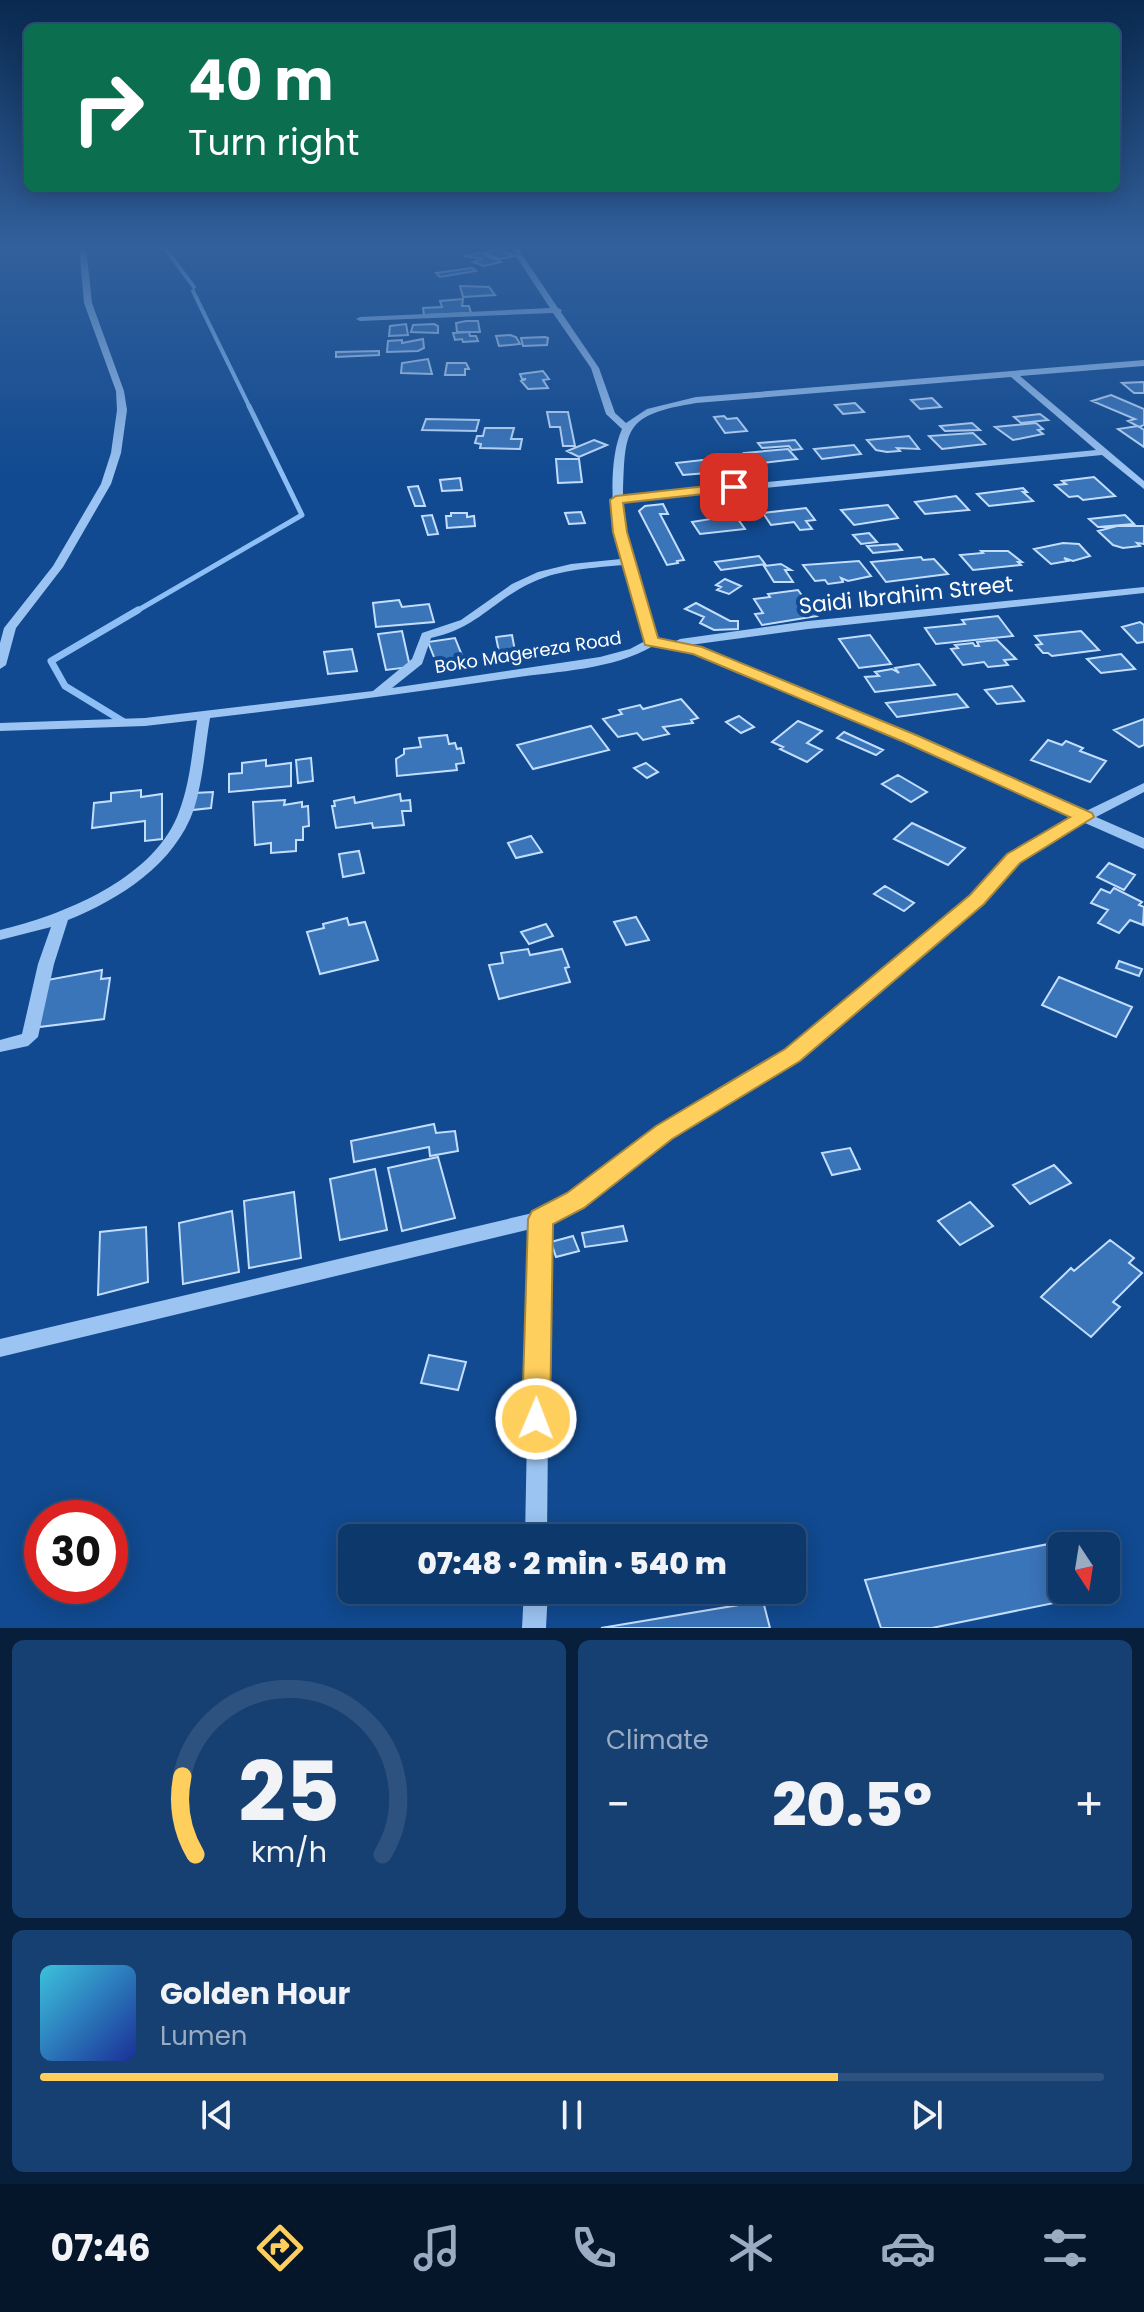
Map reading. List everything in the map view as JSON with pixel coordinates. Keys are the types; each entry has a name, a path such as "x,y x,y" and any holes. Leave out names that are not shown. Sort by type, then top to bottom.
{"street":[{"path":"0,665 10,628 58,567 106,484 116,453 122,410 120,391 95,323"},
{"path":"566,323 595,368 611,414 626,428 658,408 696,400 1144,363"},
{"path":"1014,375 1144,486"},
{"name":"Boko Magereza Road","path":"0,727 145,722 204,716 601,661 634,652 651,642 620,532 616,500 626,428"},
{"path":"616,500 1103,452"},
{"path":"378,694 418,661 426,636 453,631 485,612 515,586 559,571 630,561"},
{"name":"Saidi Ibrahim Street","path":"672,644 808,625 1144,590"},
{"path":"651,642 697,650 910,739 1144,844"},
{"path":"0,935 33,929 61,919 129,880 155,860 171,842 190,796 204,716"},
{"path":"0,1348 541,1219 575,1200 664,1133 792,1055 977,899 1014,859 1048,836 1144,787"},
{"path":"0,1046 22,1042 30,1037 46,964 61,919"},
{"path":"536,1524 541,1219"},
{"path":"534,1628 535,1604"}],"building":[{"path":"456,323 478,323 480,332 457,332"},
{"path":"406,324 408,335 389,336 390,326"},
{"path":"413,325 438,326 438,333 411,332"},
{"path":"469,332 478,341 455,340 453,333"},
{"path":"496,336 516,337 520,344 499,346"},
{"path":"521,338 548,338 547,345 523,346"},
{"path":"423,339 424,348 418,351 387,352 388,341 402,340 402,343"},
{"path":"379,351 379,355 336,357 336,352"},
{"path":"428,359 432,374 401,373 402,363"},
{"path":"447,363 466,363 469,369 465,369 465,375 445,375"},
{"path":"543,371 549,379 543,380 548,388 528,389 521,381 526,379 522,379 520,374"},
{"path":"1144,382 1144,393 1134,393 1122,383"},
{"path":"1111,395 1144,409 1144,425 1139,427 1128,421 1135,419 1092,401"},
{"path":"932,398 941,407 920,409 911,400"},
{"path":"855,403 864,412 843,414 835,405"},
{"path":"547,412 568,412 575,446 563,446 560,427 550,427"},
{"path":"1040,414 1048,420 1021,423 1014,417"},
{"path":"724,416 727,419 737,418 747,431 725,433 714,417"},
{"path":"426,419 479,420 476,431 422,430"},
{"path":"972,423 980,430 945,431 940,426"},
{"path":"1036,423 1043,429 1038,430 1043,434 1013,440 995,427"},
{"path":"1138,426 1144,430 1144,447 1118,429"},
{"path":"485,428 514,428 511,439 522,439 520,449 480,448 481,444 475,443 477,436 483,436"},
{"path":"973,433 985,444 942,449 929,436"},
{"path":"909,436 919,449 897,448 900,451 887,452 876,450 867,440"},
{"path":"594,440 607,445 579,457 567,451"},
{"path":"795,440 802,449 792,450 789,446 762,448 758,443"},
{"path":"854,445 861,454 822,459 814,449"},
{"path":"788,449 797,459 752,464 744,453"},
{"path":"720,458 728,469 720,472 683,475 676,463"},
{"path":"556,459 579,459 582,482 558,483"},
{"path":"1094,477 1115,496 1083,500 1078,496 1069,497 1055,485 1066,484 1062,481"},
{"path":"460,478 462,490 442,491 440,480"},
{"path":"418,486 425,506 415,506 408,487"},
{"path":"1023,488 1027,492 1023,492 1033,501 989,506 977,494"},
{"path":"956,496 969,510 925,514 915,502"},
{"path":"663,504 668,514 660,514 684,560 667,565 639,511 645,506"},
{"path":"888,505 898,518 854,525 841,510"},
{"path":"806,508 815,520 806,521 812,529 800,530 794,522 771,525 763,513"},
{"path":"581,512 585,523 569,524 565,513"},
{"path":"451,513 474,516 475,526 447,528 446,516 451,516"},
{"path":"432,515 438,534 428,535 422,516"},
{"path":"735,515 745,529 700,534 692,522"},
{"path":"1125,515 1134,524 1098,527 1089,519"},
{"path":"1117,526 1144,526 1144,544 1123,548 1113,545 1098,531"},
{"path":"869,533 877,542 861,544 853,535"},
{"path":"1063,543 1079,544 1090,556 1073,561 1064,558 1068,561 1051,564 1034,549"},
{"path":"897,544 902,550 873,553 867,546"},
{"path":"981,551 1008,551 1022,562 1018,562 1021,565 973,570 960,555 983,553"},
{"path":"759,556 765,564 721,570 715,562"},
{"path":"921,557 923,560 934,559 948,574 886,582 871,562"},
{"path":"859,561 871,576 848,581 841,578 843,582 828,584 825,580 815,581 803,565"},
{"path":"781,564 791,570 785,570 793,582 774,582 764,566"},
{"path":"725,579 741,586 729,594 717,590 721,587 716,585"},
{"path":"798,590 817,616 762,625 755,614 763,613 754,599"},
{"path":"399,600 402,607 429,604 434,622 376,627 373,603"},
{"path":"696,603 730,621 738,621 738,629 714,630 700,623 704,617 685,609"},
{"path":"998,616 1013,636 936,644 925,628 965,624 962,620"},
{"path":"1140,622 1144,625 1144,642 1137,643 1122,627"},
{"path":"402,631 410,667 386,670 378,634"},
{"path":"1081,631 1099,650 1052,656 1043,653 1036,645 1042,644 1035,636"},
{"path":"512,635 515,651 499,652 496,637"},
{"path":"870,635 891,664 859,668 839,639"},
{"path":"455,638 463,658 436,662 428,642"},
{"path":"997,640 1016,659 1004,660 1008,665 988,667 984,662 963,665 951,649 958,648 955,645 973,643 979,646 977,642"},
{"path":"352,649 357,671 328,674 324,652"},
{"path":"1121,654 1135,669 1101,673 1087,659"},
{"path":"919,664 935,685 875,692 865,677 879,676 875,672 892,669 899,673 895,668"},
{"path":"1012,686 1024,701 997,704 985,690"},
{"path":"957,694 968,707 897,717 886,703"},
{"path":"681,699 698,718 691,720 693,723 663,727 669,734 643,740 637,733 618,737 603,719 622,714 619,710 640,705 643,709"},
{"path":"739,716 754,727 741,733 726,722"},
{"path":"1144,719 1144,745 1139,747 1114,730"},
{"path":"798,721 822,731 807,743 822,750 807,762 772,742"},
{"path":"591,726 609,750 533,769 517,745"},
{"path":"844,732 883,750 876,755 837,738"},
{"path":"447,735 449,744 455,743 457,749 461,748 464,763 456,764 457,770 397,776 396,759 404,754 404,749 421,747 419,738"},
{"path":"1048,740 1062,745 1066,741 1083,748 1080,751 1106,761 1090,782 1031,760"},
{"path":"311,758 313,781 298,783 296,760"},
{"path":"266,760 266,766 291,763 291,786 229,792 229,774 242,773 242,763"},
{"path":"646,763 658,772 647,778 634,768"},
{"path":"898,775 927,792 911,802 882,784"},
{"path":"141,790 141,797 162,794 162,839 145,841 145,821 92,828 94,803 111,801 111,793"},
{"path":"213,792 211,808 192,810 194,793"},
{"path":"400,794 401,801 410,800 411,811 402,811 404,825 373,828 372,823 336,828 334,801 354,797 355,803"},
{"path":"285,800 284,805 302,802 302,807 308,806 309,826 303,827 303,840 296,840 296,851 271,853 271,843 255,845 253,802"},
{"path":"912,823 965,848 948,865 894,839"},
{"path":"531,836 542,852 516,858 508,843"},
{"path":"359,851 364,873 343,877 339,854"},
{"path":"1109,863 1135,875 1124,890 1097,877"},
{"path":"885,886 914,903 904,911 874,894"},
{"path":"1114,888 1142,902 1139,905 1144,907 1143,925 1130,920 1119,933 1098,923 1108,910 1091,903 1101,889 1110,893"},
{"path":"636,917 649,940 626,945 614,922"},
{"path":"347,918 349,925 365,922 378,960 320,974 307,932"},
{"path":"546,924 553,936 529,944 521,932"},
{"path":"528,949 530,955 562,949 569,967 565,968 570,982 499,999 489,965 503,963 501,953"},
{"path":"1119,961 1142,969 1139,976 1116,968"},
{"path":"102,970 101,979 110,978 104,1019 39,1027 47,980"},
{"path":"1059,977 1132,1007 1116,1037 1042,1005"},
{"path":"434,1124 436,1133 455,1131 458,1151 430,1156 429,1147 354,1162 351,1141"},
{"path":"850,1148 860,1169 832,1175 822,1153"},
{"path":"438,1157 455,1218 402,1231 388,1168"},
{"path":"1054,1165 1071,1183 1030,1204 1013,1185"},
{"path":"375,1169 387,1230 340,1240 330,1179"},
{"path":"294,1192 301,1258 249,1268 244,1201"},
{"path":"970,1202 993,1226 960,1245 938,1221"},
{"path":"232,1211 239,1272 183,1284 179,1223"},
{"path":"623,1226 627,1241 585,1247 582,1233"},
{"path":"146,1227 148,1282 98,1295 100,1232"},
{"path":"573,1236 579,1251 556,1257 551,1242"},
{"path":"1110,1240 1134,1258 1129,1263 1142,1273 1113,1302 1120,1307 1091,1337 1041,1297 1071,1268 1074,1271"},
{"path":"429,1355 466,1362 458,1390 421,1383"},
{"path":"1048,1544 1049,1604 932,1628 881,1628 865,1580"},
{"path":"745,1604 764,1604 770,1628 601,1628"}],"waterway":[{"path":"209,323 250,408"},
{"path":"135,612 302,515 249,406"},
{"path":"124,722 65,686 51,661 138,610"}],"route":[{"path":"536,1419 541,1219 575,1200 664,1133 792,1055 977,899 1014,859 1048,836 1085,817 910,739 697,650 651,642 620,532 616,500 734,487"}]}
